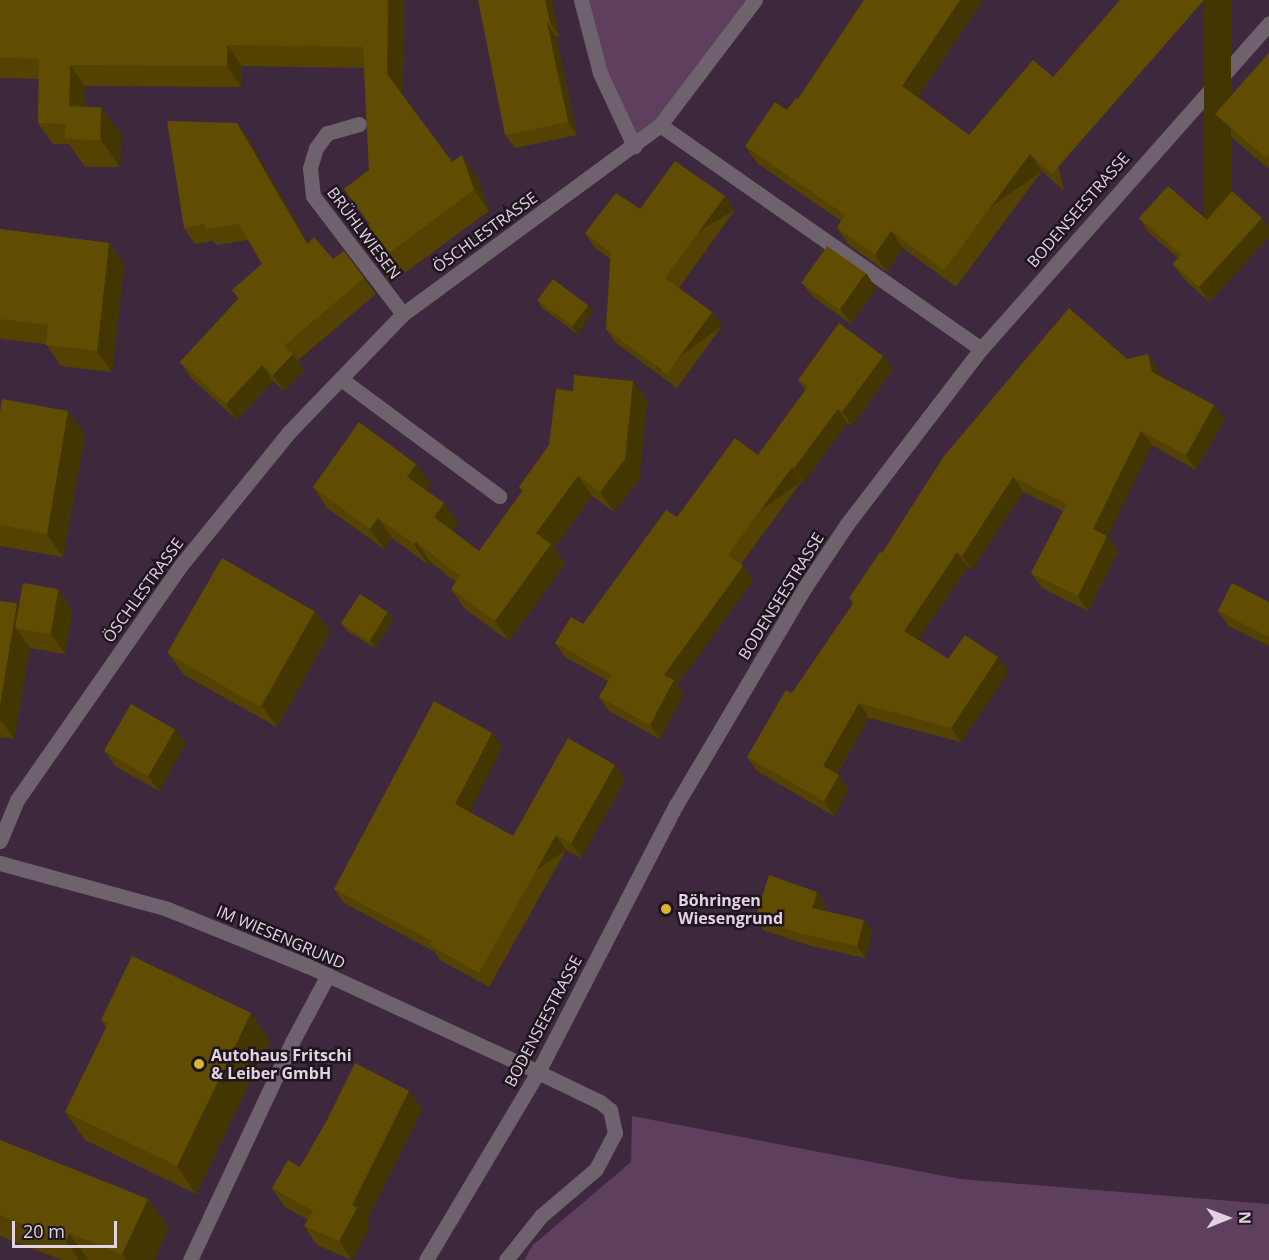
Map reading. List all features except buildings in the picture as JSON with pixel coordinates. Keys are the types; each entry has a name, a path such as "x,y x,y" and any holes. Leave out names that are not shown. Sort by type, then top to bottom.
{"street":[{"path":"581,0 600,73 634,146"},
{"name":"ÖSCHLESTRASSE","path":"0,841 17,800 181,565 289,432 403,314 660,125 755,0"},
{"name":"BODENSEESTRASSE","path":"426,1260 538,1072 676,805 805,587 847,524 981,349 1269,23"},
{"name":"BRÜHLWIESEN","path":"359,124 327,133 316,148 310,168 313,196 329,220 403,314"},
{"path":"660,125 981,349"},
{"path":"340,379 499,496"},
{"name":"IM WIESENGRUND","path":"0,863 165,908 328,975 600,1102 610,1110 615,1133 596,1169 541,1216 506,1260"},
{"path":"190,1260 292,1042 328,975"}],"shaded area":[{"path":"581,0 755,0 634,146"},
{"path":"632,1116 960,1179 1269,1204 1269,1260 524,1260 533,1245 631,1162"}],"place":[{"name":"Böhringen Wiesengrund","path":"666,909"},
{"name":"Autohaus Fritschi & Leiber GmbH","path":"199,1064"}]}
